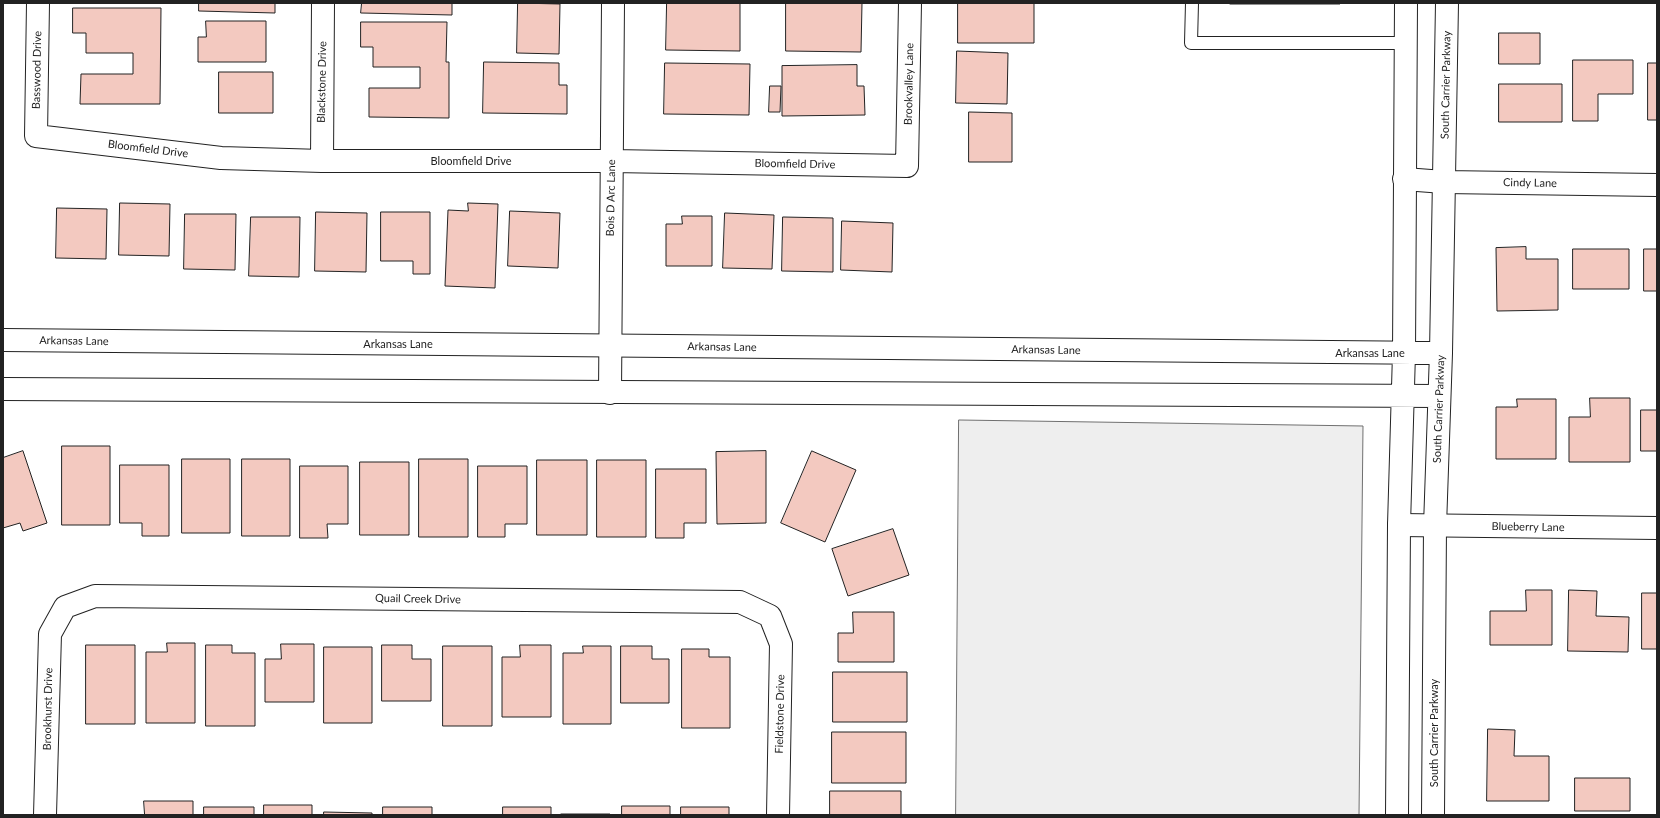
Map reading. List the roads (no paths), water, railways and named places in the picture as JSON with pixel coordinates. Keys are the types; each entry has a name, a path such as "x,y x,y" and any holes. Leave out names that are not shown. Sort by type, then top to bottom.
{"main road":[{"name":"Basswood Drive","path":"36,136 38,3"},
{"name":"Blackstone Drive","path":"322,161 323,3"},
{"name":"Bois D Arc Lane","path":"610,393 613,3"},
{"name":"Brookvalley Lane","path":"907,166 910,3"},
{"path":"1397,815 1399,525 1404,353 1406,3"},
{"name":"South Carrier Parkway","path":"1433,815 1435,526 1441,352 1447,3"},
{"name":"Bloomfield Drive","path":"36,136 221,158 322,161 612,161 907,166"},
{"name":"Cindy Lane","path":"1404,179 1444,182 1657,185"},
{"name":"Arkansas Lane","path":"3,340 1404,353 1441,352"},
{"path":"3,388 610,393 1439,396"},
{"name":"Blueberry Lane","path":"1399,525 1657,528"},
{"name":"Quail Creek Drive","path":"65,607 95,596 740,602 770,616"},
{"name":"Brookhurst Drive","path":"45,815 50,634 65,607"},
{"name":"Fieldstone Drive","path":"770,616 780,644 778,815"}],"lane":[{"path":"1192,3 1191,43 1406,43"}]}
